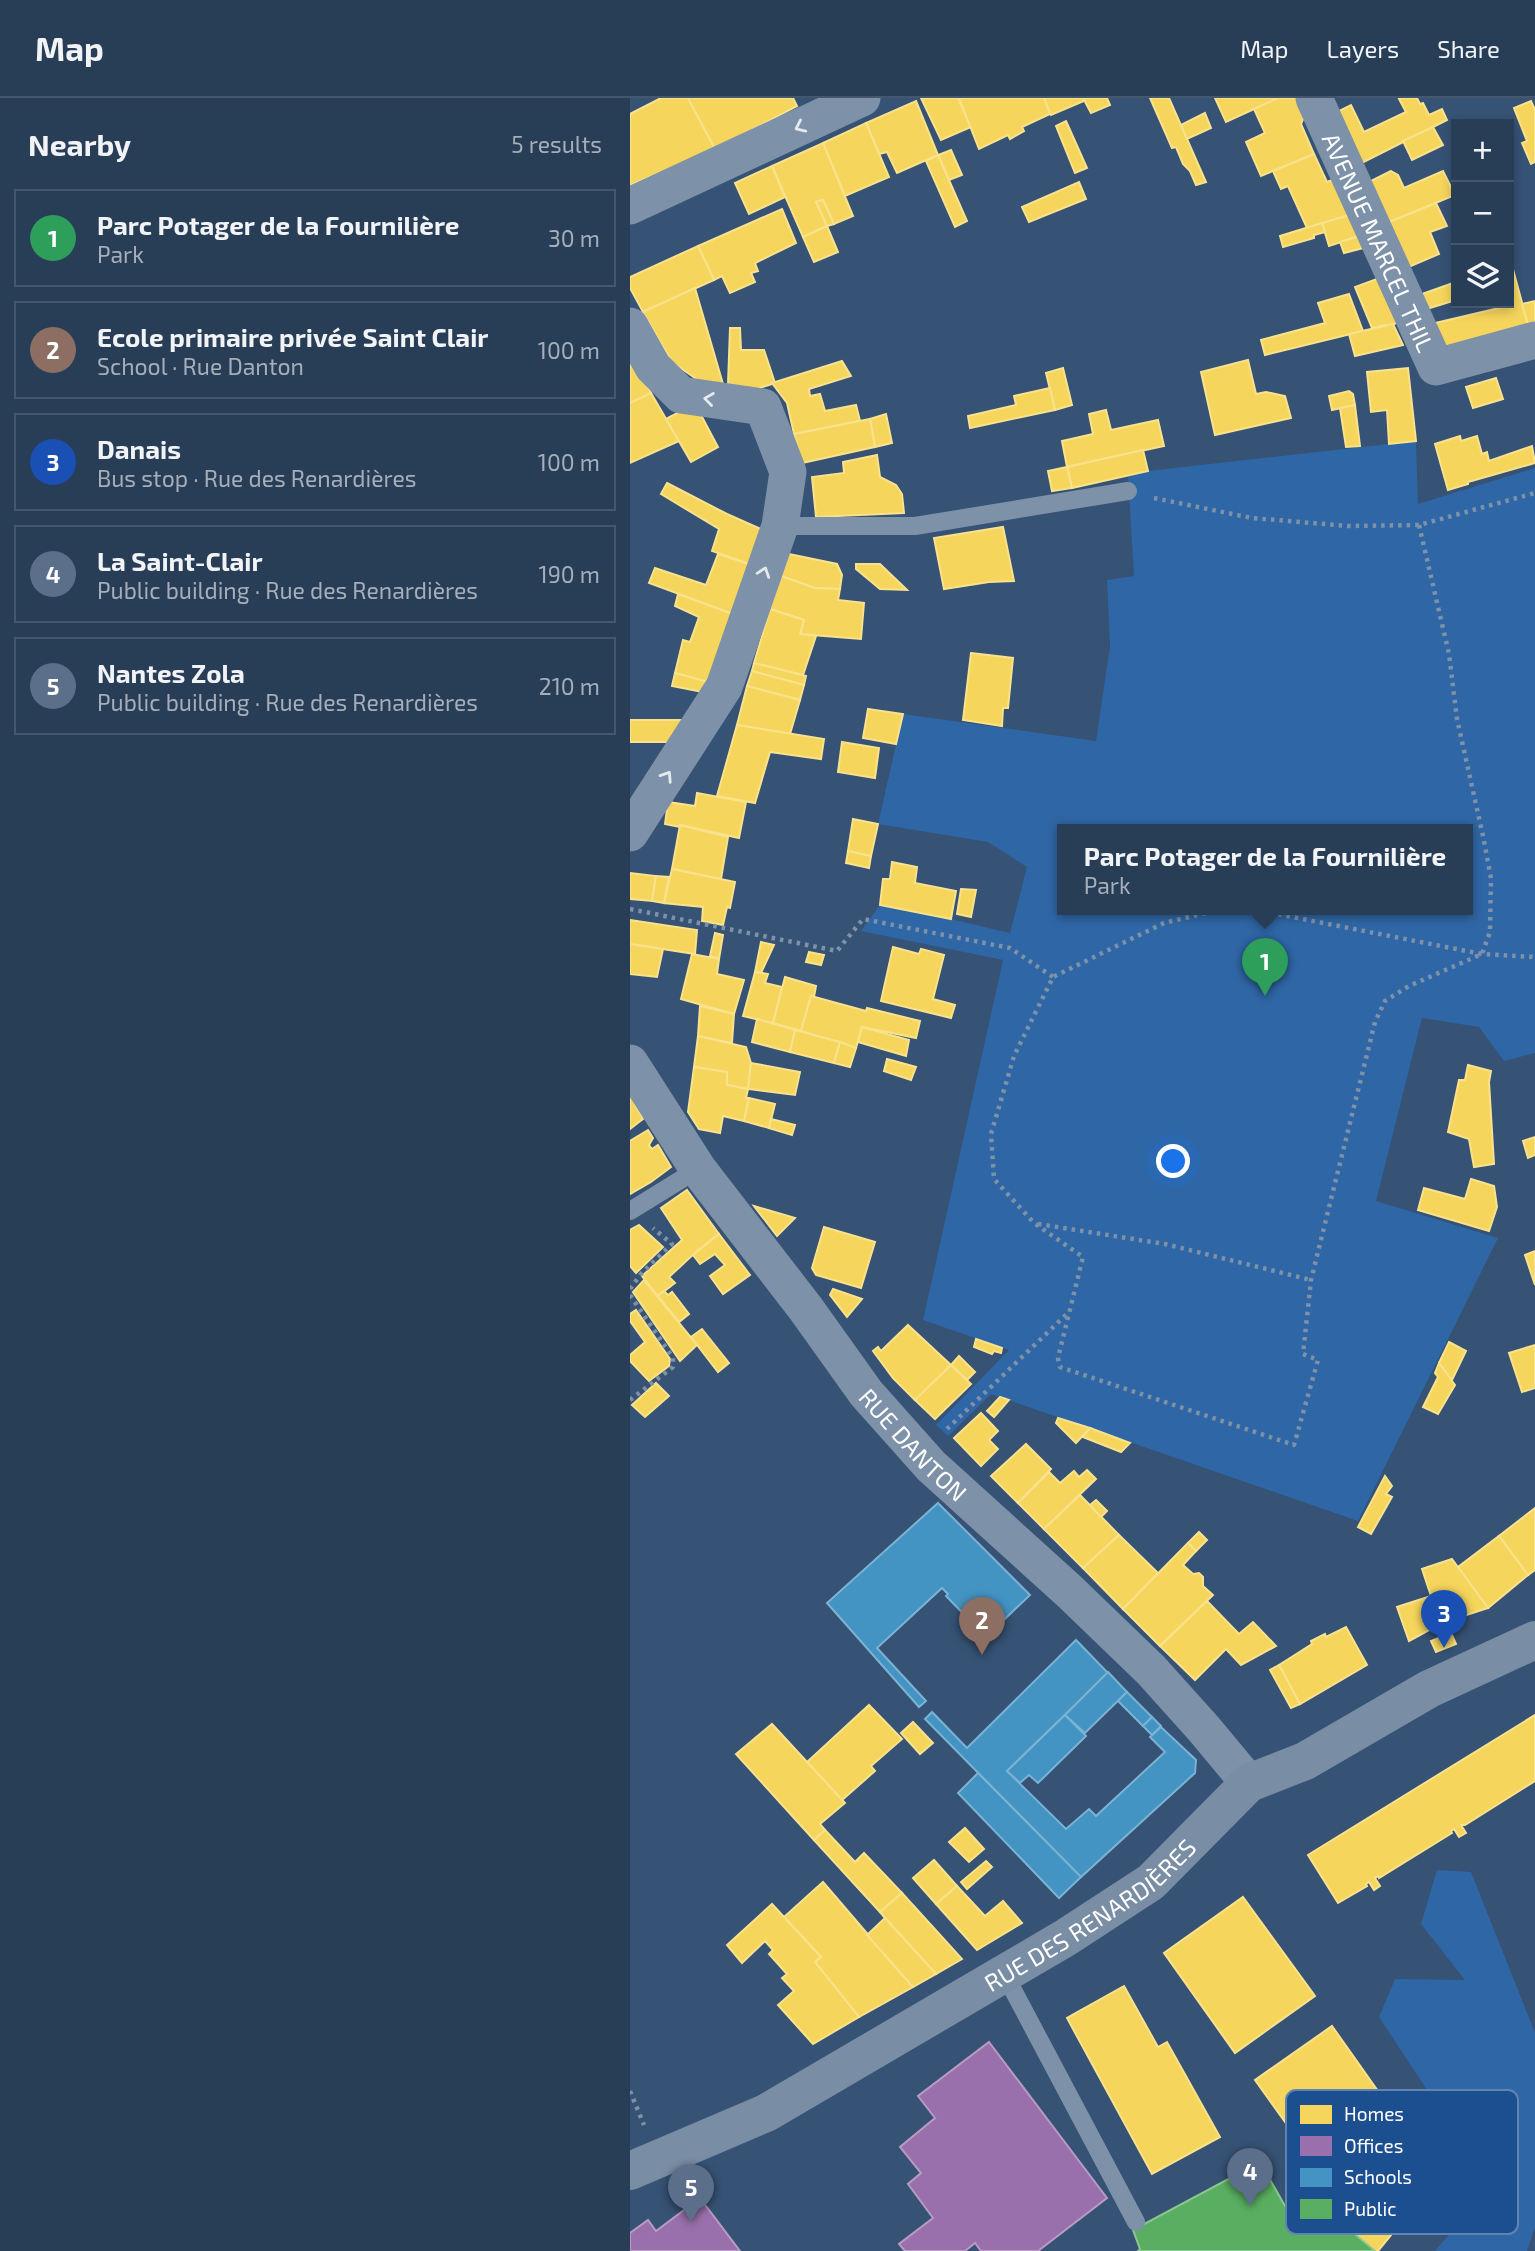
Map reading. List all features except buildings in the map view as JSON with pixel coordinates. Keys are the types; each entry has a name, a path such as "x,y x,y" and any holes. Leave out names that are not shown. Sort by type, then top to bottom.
{"street":[{"path":"630,206 862,98"},
{"name":"AVENUE MARCEL THIL","path":"1314,98 1436,367 1535,340"},
{"path":"630,326 653,367 681,395 763,407 788,472 780,526 724,687 630,833"},
{"name":"RUE DANTON","path":"630,1064 698,1169 806,1309 866,1394 931,1466 1069,1591 1151,1670 1249,1783"},
{"name":"RUE DES RENARDIÈRES","path":"630,2171 766,2113 1065,1938 1151,1882 1249,1783 1305,1761 1429,1689 1535,1640"}],"lane":[{"path":"780,526 915,526 1128,491"},
{"path":"632,1211 698,1169"},
{"path":"1004,1973 1136,2222"}],"path":[{"path":"1128,491 1171,503 1252,518 1348,526 1419,525 1535,493"},
{"path":"1197,915 1164,923 1054,977 1014,1056 991,1134 994,1179 1034,1223 1083,1257 1058,1357 1060,1367 1294,1445 1318,1360 1303,1354 1311,1280 1375,1022 1385,1001 1409,986 1482,954 1490,932 1491,878 1457,719 1449,654 1419,525"},
{"path":"630,909 837,951 863,919 1010,948 1054,977"},
{"path":"1282,915 1482,954 1535,957"},
{"path":"630,1289 640,1274 672,1244 632,1211"},
{"path":"1034,1223 1164,1244 1311,1280"},
{"path":"630,1295 673,1358 673,1367 630,1400"},
{"path":"921,1454 1069,1312"}],"shaded area":[{"path":"1416,441 1418,504 1535,468 1535,1053 1504,1061 1479,1027 1422,1018 1376,1201 1498,1238 1358,1521 991,1394 948,1436 936,1425 1009,1350 923,1320 1003,960 861,931 880,905 1010,933 1027,867 988,842 878,824 903,714 1096,741 1110,646 1107,580 1134,576 1128,477 1148,471"},
{"path":"1437,1870 1471,1872 1535,2033 1535,2227 1527,2251 1435,2251 1449,2234 1518,2234 1518,2090 1427,2090 1379,2017 1395,1979 1465,1980 1421,1924"}],"place":[{"name":"Parc Potager de la Fournilière","path":"1265,996"},
{"name":"Danais","path":"1444,1648"},
{"name":"Ecole primaire privée Saint Clair","path":"982,1655"},
{"name":"La Saint-Clair","path":"1250,2206"},
{"name":"Nantes Zola","path":"691,2222"}]}
